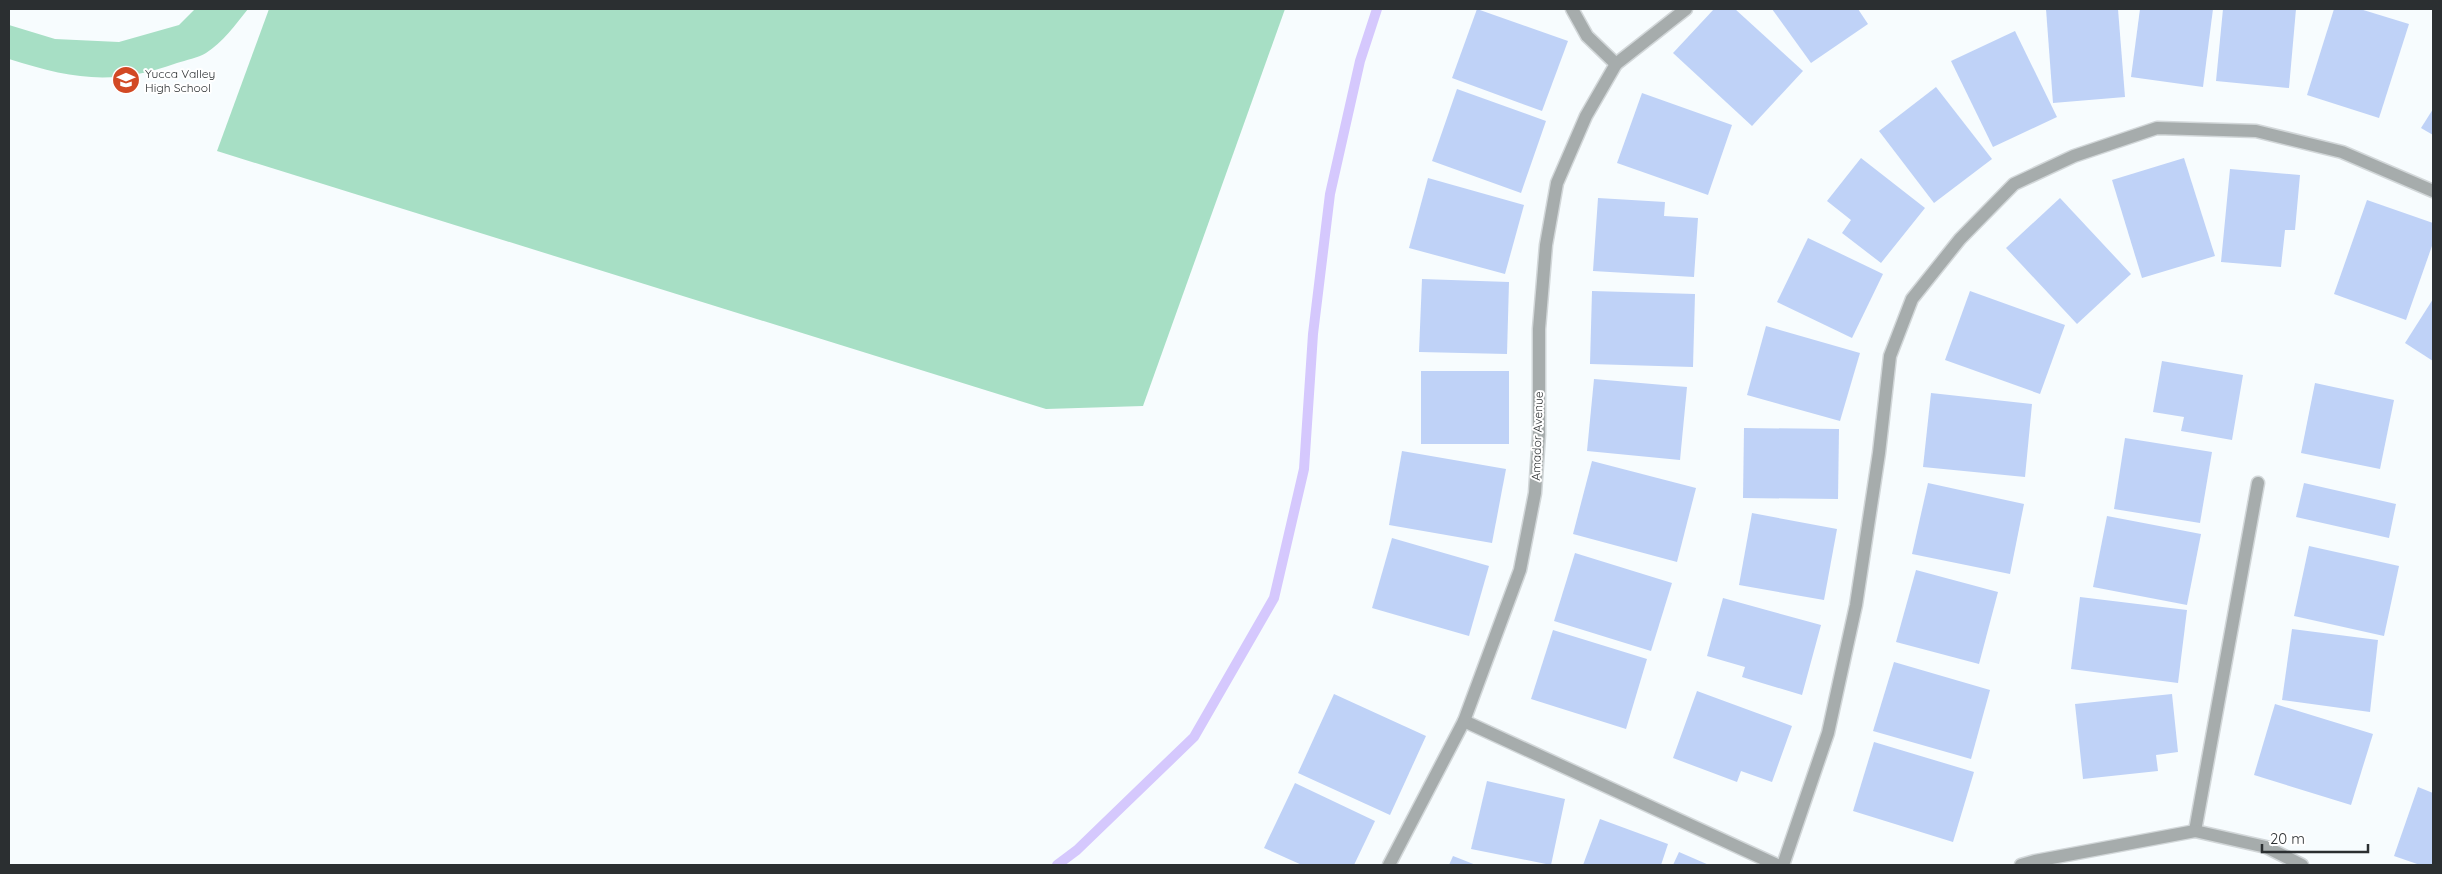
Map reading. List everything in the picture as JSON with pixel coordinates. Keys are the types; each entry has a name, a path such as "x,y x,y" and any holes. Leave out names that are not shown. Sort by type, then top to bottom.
{"lane":[{"path":"1572,9 1587,36 1616,64 1686,9"},
{"name":"Amador Avenue","path":"1389,865 1464,721 1520,570 1535,493 1539,434 1539,329 1546,245 1557,184 1586,116 1616,64"},
{"path":"1783,865 1828,733 1854,614 1880,453 1890,356 1912,299 1967,232 2014,184 2074,156 2157,128 2256,131 2342,152 2433,191"},
{"path":"2195,831 2258,483"},
{"path":"1464,721 1777,865"},
{"path":"2021,865 2195,831 2266,846 2302,865"}],"green space":[{"path":"195,9 248,9 223,39 206,53 196,58 133,75 93,77 73,75 9,59 9,25 55,39 119,42 179,25"},
{"path":"269,9 1285,9 1143,406 1046,409 217,151"}],"building":[{"path":"1477,9 1568,41 1542,111 1452,78"},
{"path":"1714,9 1735,9 1803,71 1752,126 1673,53"},
{"path":"1772,9 1858,9 1868,24 1811,63"},
{"path":"2046,9 2118,9 2125,97 2053,103"},
{"path":"2140,9 2213,9 2203,87 2131,77"},
{"path":"2223,9 2296,9 2289,88 2216,81"},
{"path":"2334,9 2360,9 2409,24 2379,118 2307,95"},
{"path":"2015,31 2057,117 1993,147 1951,61"},
{"path":"1936,87 1992,159 1934,203 1879,131"},
{"path":"1457,89 1546,121 1521,193 1432,161"},
{"path":"1642,93 1732,125 1708,195 1617,163"},
{"path":"2433,109 2433,135 2421,128"},
{"path":"1861,158 1925,208 1881,263 1842,233 1851,220 1827,201"},
{"path":"2184,158 2215,256 2142,278 2112,180"},
{"path":"2230,169 2300,175 2295,230 2285,230 2281,267 2221,262"},
{"path":"1428,178 1524,205 1505,274 1409,248"},
{"path":"1598,198 1665,202 1664,216 1698,218 1694,277 1593,271"},
{"path":"2060,198 2131,274 2077,324 2006,248"},
{"path":"2367,200 2433,223 2433,243 2406,320 2334,294"},
{"path":"1808,238 1883,274 1852,338 1777,302"},
{"path":"1422,279 1509,282 1507,354 1419,352"},
{"path":"1592,291 1695,294 1693,367 1590,364"},
{"path":"1970,291 2065,325 2040,394 1945,360"},
{"path":"2433,299 2433,361 2405,343"},
{"path":"1766,326 1860,353 1840,421 1747,395"},
{"path":"2162,361 2243,375 2232,440 2181,431 2184,417 2153,412"},
{"path":"1421,371 1509,371 1509,444 1421,444"},
{"path":"1594,379 1687,387 1680,460 1587,451"},
{"path":"2315,383 2394,400 2380,469 2301,453"},
{"path":"1931,393 2032,404 2025,477 1923,467"},
{"path":"1744,428 1839,429 1838,499 1743,498"},
{"path":"2125,438 2212,452 2200,523 2114,509"},
{"path":"1402,451 1506,469 1492,543 1389,525"},
{"path":"1592,461 1696,488 1677,562 1573,534"},
{"path":"1928,483 2024,504 2010,574 1912,554"},
{"path":"2304,483 2396,504 2389,538 2296,517"},
{"path":"1752,513 1837,529 1824,600 1739,585"},
{"path":"2107,516 2201,534 2187,605 2093,587"},
{"path":"1392,538 1489,566 1469,636 1372,608"},
{"path":"2309,546 2399,566 2384,636 2294,616"},
{"path":"1575,553 1672,583 1651,651 1554,621"},
{"path":"1916,570 1998,592 1979,664 1896,642"},
{"path":"2080,597 2187,610 2178,683 2071,669"},
{"path":"1723,598 1821,625 1802,695 1742,677 1745,667 1707,656"},
{"path":"2292,629 2378,640 2370,712 2282,700"},
{"path":"1553,630 1647,659 1626,729 1531,699"},
{"path":"1894,662 1990,690 1971,759 1873,731"},
{"path":"1697,691 1792,726 1772,782 1741,771 1737,782 1673,758"},
{"path":"1334,694 1426,736 1390,815 1298,773"},
{"path":"2172,694 2178,752 2156,755 2158,771 2083,779 2075,704"},
{"path":"2275,704 2373,734 2351,805 2254,775"},
{"path":"1874,742 1974,772 1953,842 1853,811"},
{"path":"1487,781 1565,799 1551,865 1471,849"},
{"path":"1295,783 1375,821 1354,865 1302,865 1264,848"},
{"path":"2418,787 2433,793 2433,865 2420,865 2394,856"},
{"path":"1600,819 1668,844 1661,865 1583,865"},
{"path":"1679,852 1709,865 1673,865"},
{"path":"1453,856 1476,865 1449,865"}],"waterway":[{"path":"1057,865 1077,850 1194,737 1274,598 1304,469 1313,334 1330,194 1360,61 1377,9"}],"place":[{"name":"Yucca Valley High School","path":"126,80"}]}
